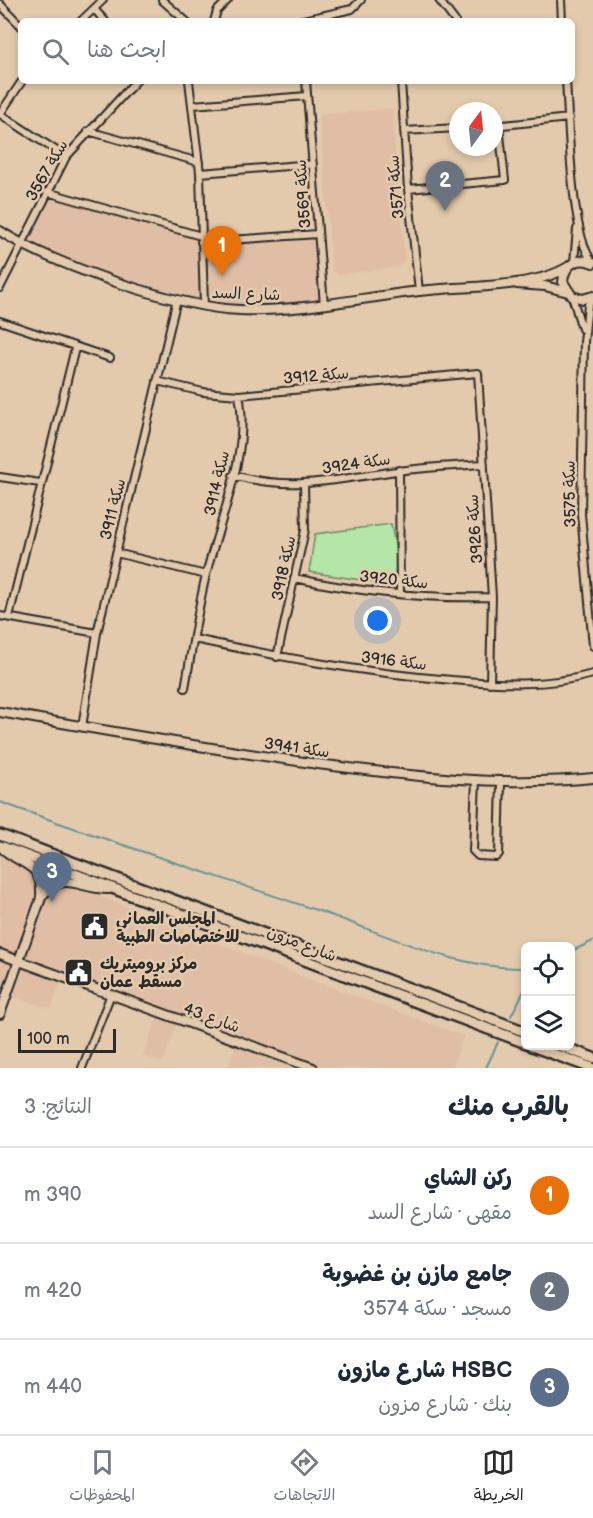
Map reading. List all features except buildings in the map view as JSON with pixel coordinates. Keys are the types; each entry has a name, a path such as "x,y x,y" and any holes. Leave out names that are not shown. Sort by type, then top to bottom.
{"main road":[{"name":"شارع مزون","path":"0,835 521,1030"},
{"name":"شارع مزون","path":"0,846 521,1041"},
{"path":"543,1050 592,1068"},
{"path":"572,1050 593,1058"}],"street":[{"path":"84,18 103,0"},
{"path":"162,0 183,18"},
{"path":"215,18 217,11 228,0"},
{"path":"314,18 352,9 361,0"},
{"path":"561,0 562,18"},
{"path":"442,1 453,18"},
{"path":"0,4 18,23"},
{"path":"94,9 102,18"},
{"path":"20,84 0,114 66,157"},
{"name":"سكة 3567","path":"0,288 20,244 66,157 88,130 133,84"},
{"path":"189,84 200,174 204,305"},
{"name":"سكة 3569","path":"306,84 324,305"},
{"name":"سكة 3571","path":"401,84 408,189 419,291"},
{"path":"566,84 577,213 583,243 593,263"},
{"path":"192,105 307,96"},
{"path":"503,125 569,118"},
{"path":"404,131 449,128"},
{"path":"88,130 199,162"},
{"path":"408,189 505,180 501,156"},
{"path":"200,174 313,164"},
{"path":"48,192 201,239 318,234"},
{"path":"570,294 563,282 571,264 577,213"},
{"name":"شارع السد","path":"0,231 20,244 177,299 239,310 324,305 419,291 504,284 544,276 571,264"},
{"path":"571,264 585,260 593,263"},
{"name":"شارع السد","path":"504,284 545,286 583,299 593,296"},
{"name":"سكة 3575","path":"570,294 577,305 584,342"},
{"name":"سكة 3575","path":"593,296 588,305 584,342 581,514 590,579 593,646"},
{"name":"سكة 3911","path":"82,727 97,633 177,299"},
{"path":"0,321 110,358"},
{"path":"9,617 40,483 75,348"},
{"name":"سكة 3912","path":"157,381 202,392 239,395 478,373"},
{"name":"سكة 3926","path":"478,373 492,597 490,683"},
{"name":"سكة 3914","path":"185,688 206,575 233,475 242,421 239,395"},
{"name":"سكة 3924","path":"233,475 277,484 304,484 399,470 484,464"},
{"path":"399,470 400,593"},
{"path":"0,477 40,483"},
{"name":"سكة 3918","path":"277,657 305,530 304,484"},
{"path":"116,553 206,575"},
{"name":"سكة 3920","path":"294,578 337,587 450,598 492,597"},
{"path":"0,616 97,633"},
{"name":"سكة 3916","path":"194,639 277,657 389,675 490,683 565,682 593,674"},
{"name":"سكة 3941","path":"0,712 237,753 376,771 501,782 546,783 593,778"},
{"path":"476,780 473,851 478,856 496,857 498,854 501,782"},
{"path":"0,846 36,871 41,882 40,898 0,1014"},
{"path":"40,898 51,886 63,881 99,889 113,888"},
{"name":"شارع 43","path":"0,954 313,1068"},
{"path":"82,1068 111,994"}],"shaded area":[{"path":"392,108 405,259 398,267 339,275 332,270 319,115"},
{"path":"47,192 201,236 201,241 318,234 324,305 273,309 209,306 130,285 20,244"},
{"path":"0,857 314,981 464,1036 452,1068 228,1068 237,1040 179,1019 163,1062 143,1056 159,1012 63,977 51,1009 10,996 9,1003 0,1000"}],"green space":[{"path":"391,524 397,555 394,585 309,572 315,534"}],"waterway":[{"path":"0,802 316,910 419,948 471,963 521,968"},
{"path":"575,950 593,941"},
{"path":"511,1016 521,996"},
{"path":"486,1068 498,1042"}],"place":[{"name":"جامع مازن بن غضوبة","path":"445,211"},
{"name":"ركن الشاي","path":"222,276"},
{"name":"HSBC شارع مازون","path":"52,902"},
{"name":"المجلس العماني للاختصاصات الطبية","path":"95,927"},
{"name":"مركز بروميتريك مسقط عمان","path":"79,972"}]}
